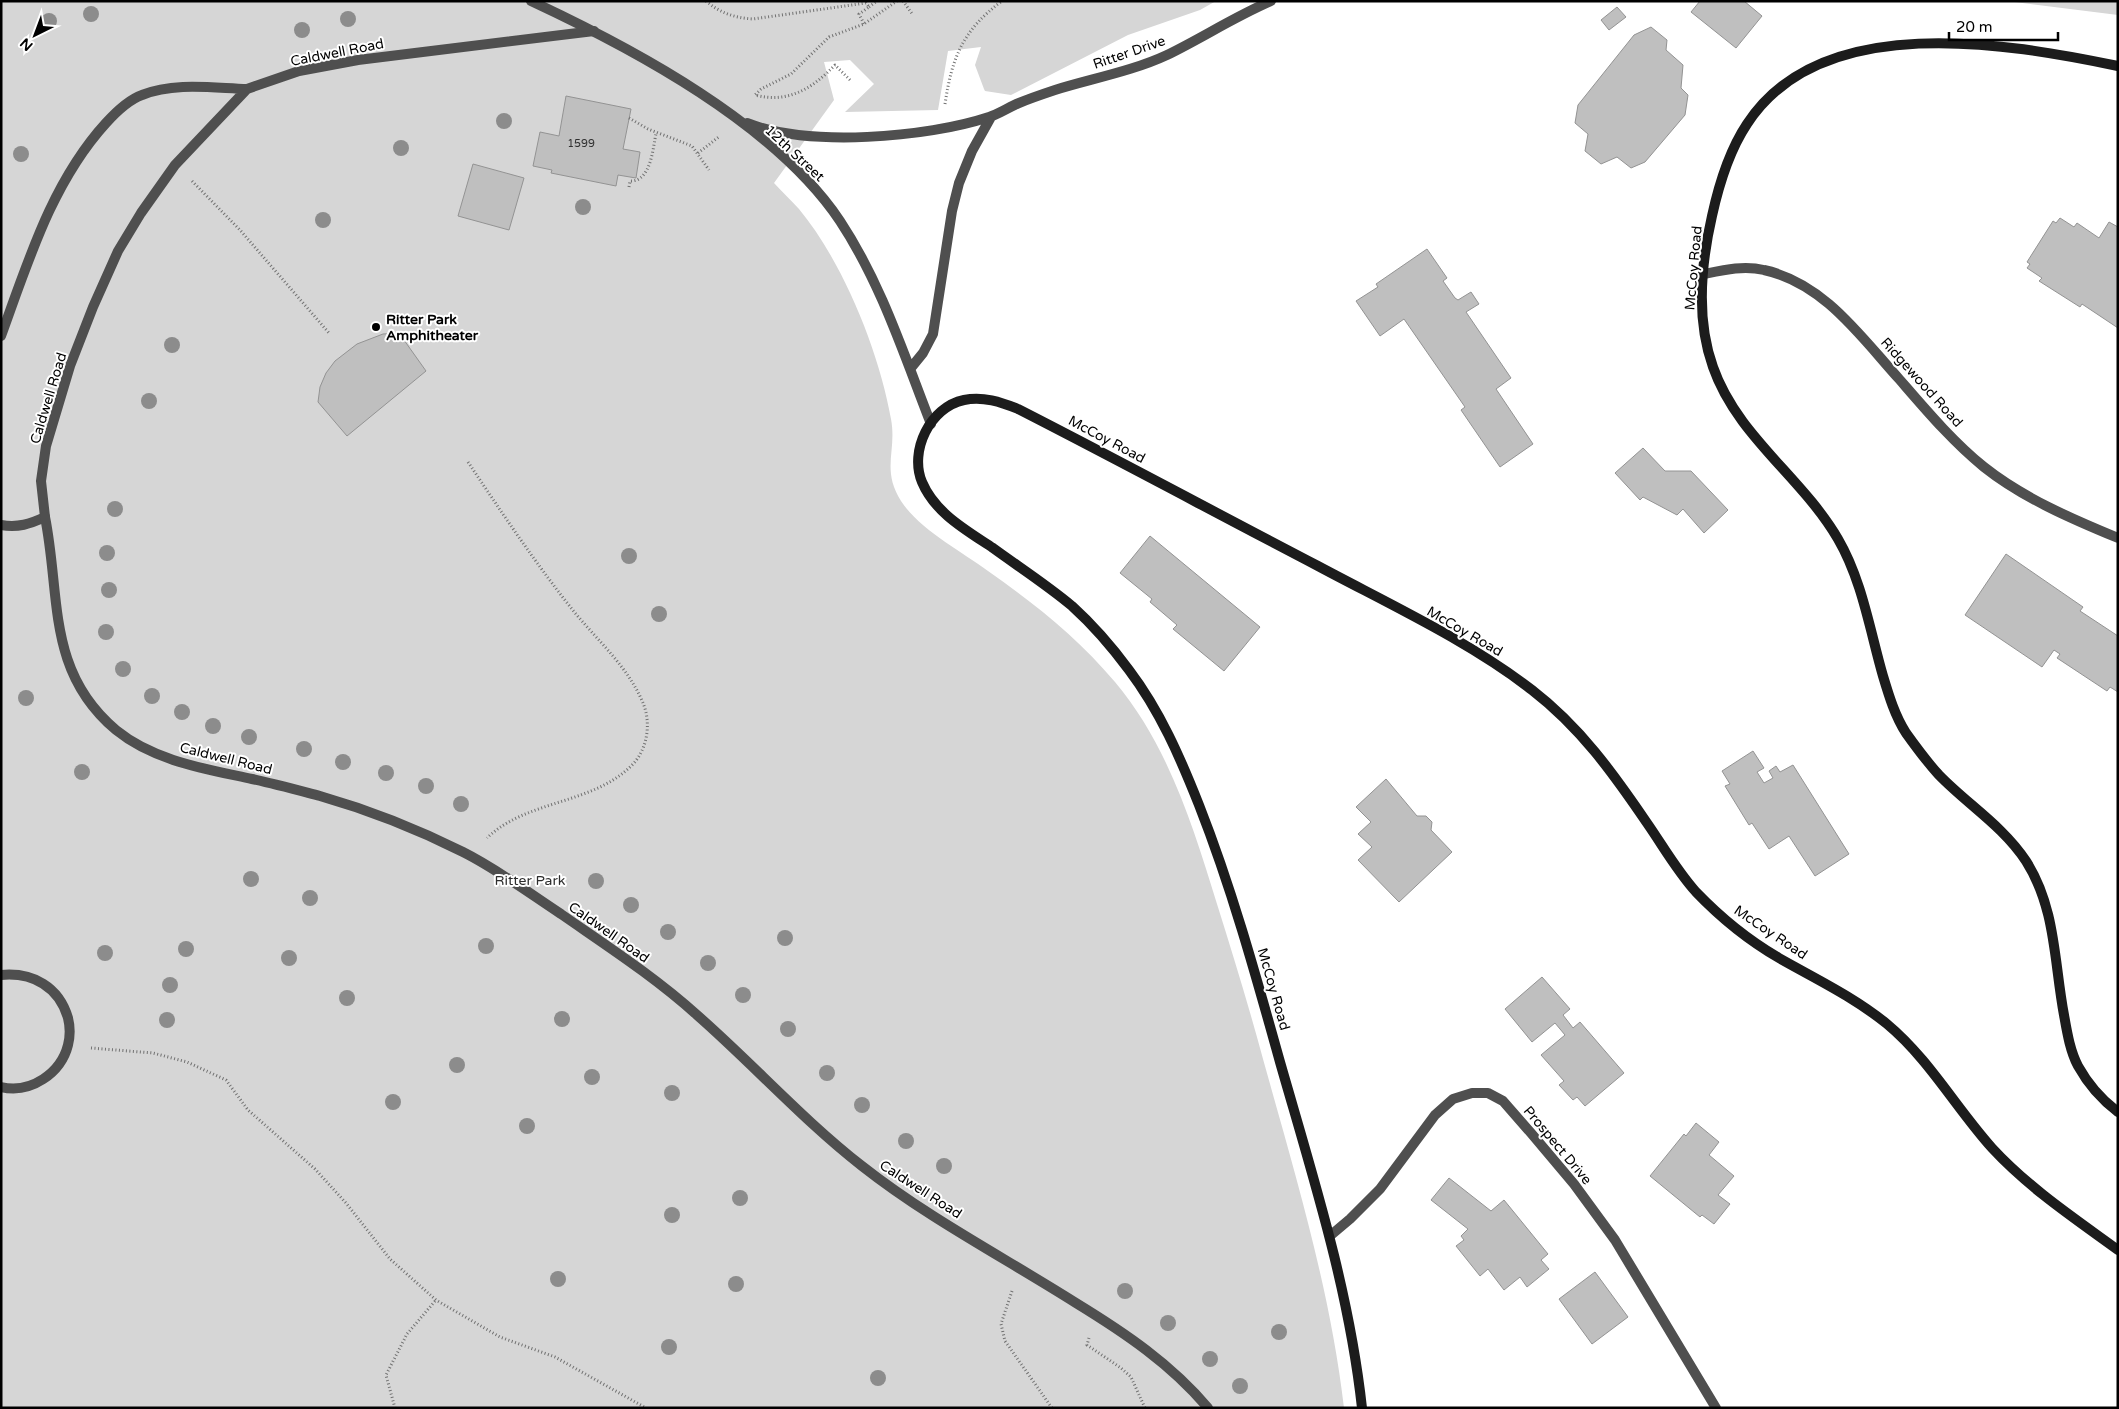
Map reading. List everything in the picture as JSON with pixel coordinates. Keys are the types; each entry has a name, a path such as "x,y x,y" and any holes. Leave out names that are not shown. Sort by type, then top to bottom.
{"street":[{"name":"12th Street","path":"530,1 594,31 650,62 735,118 787,161 813,187 838,219 872,278 931,424"},
{"name":"Ritter Drive","path":"735,118 759,128 781,133 861,137 918,134 956,127 991,117 1020,102 1165,56 1238,15 1270,1"},
{"name":"Caldwell Road","path":"594,31 358,60 299,71 247,89 175,166 141,213 118,251 93,307 70,366 46,446 42,481 45,517 52,561 56,608 63,647 74,678 93,707 118,732 146,749 187,764 324,797 389,819 469,855 507,878 638,968 695,1012 816,1128 863,1167 911,1201 1128,1336 1164,1363 1208,1408"},
{"name":"McCoy Road","path":"2118,66 2055,53 1997,46 1930,44 1896,45 1866,49 1835,58 1811,68 1790,81 1768,99 1749,120 1737,142 1716,195 1709,228 1702,304 1704,333 1711,364 1725,398 1750,432 1813,504 1838,539 1851,568 1863,604 1890,700 1903,728 1921,754 1941,776 2005,835 2025,860 2038,884 2048,912 2054,939 2061,999 2076,1064 2092,1087 2118,1112"},
{"path":"1,336 47,216 70,170 92,139 117,111 141,95 170,87 247,89"},
{"path":"910,369 923,353 933,334 958,183 972,151 991,117"},
{"name":"Ridgewood Road","path":"1704,274 1732,268 1764,270 1795,281 1824,299 1863,336 1899,380 1984,467 2020,492 2061,513 2118,538"},
{"name":"McCoy Road","path":"1362,1408 1345,1300 1331,1235 1247,945 1215,847 1176,749 1156,710 1116,652 1071,606 961,526 932,500 917,468 918,451 922,438 931,424 940,414 962,400 979,398 998,401 1018,409 1411,615 1510,674 1560,713 1587,740 1608,766 1672,862 1717,913 1745,936 1776,956 1851,998 1890,1027 1911,1046 1968,1120 2018,1174 2043,1195 2118,1250"},
{"path":"1,525 12,527 29,525 45,517"},
{"path":"1,975 15,974 34,978 52,989 64,1005 69,1024 69,1044 60,1062 47,1077 29,1086 9,1089 1,1087"},
{"name":"Prospect Drive","path":"1331,1235 1380,1189 1435,1115 1453,1099 1472,1093 1488,1093 1503,1101 1531,1133 1574,1184 1615,1240 1716,1408"}],"path":[{"path":"706,1 716,9 741,18 753,19 866,3 869,7"},
{"path":"864,24 859,14 877,1"},
{"path":"850,80 835,65 823,77 801,92 776,98 754,96 760,88 791,74 829,37 864,24 897,1"},
{"path":"903,1 913,15"},
{"path":"944,110 951,70 959,47 971,29 1002,1"},
{"path":"629,118 656,133 686,142 698,153 709,170"},
{"path":"629,187 630,181 640,179 648,168 656,133"},
{"path":"698,153 720,136"},
{"path":"199,188 240,230 329,333"},
{"path":"468,462 539,566 569,606 610,652 633,682 644,705 648,727 644,746 634,762 618,776 596,788 517,818 492,832 469,855"},
{"path":"94,1049 153,1052 187,1062 226,1080 248,1110 315,1169 340,1196 390,1259 436,1300 500,1337 555,1357 646,1408"},
{"path":"1021,1268 1001,1324 1004,1341 1052,1408"},
{"path":"394,1408 386,1375 406,1334 436,1300"},
{"path":"1087,1345 1131,1377 1145,1408"}],"green space":[{"name":"Ritter Park","path":"1,1 1216,1 1200,10 1128,35 1011,95 985,91 975,65 981,47 948,51 938,110 845,112 874,84 850,60 824,62 834,100 774,183 799,209 815,230 857,308 878,365 891,419 892,479 901,501 918,521 929,530 1022,596 1071,636 1101,666 1134,706 1164,759 1188,816 1208,875 1247,1001 1287,1145 1321,1275 1338,1363 1344,1408 1,1408"},
{"path":"2007,1 2118,1 2118,15"}],"building":[{"path":"1700,1 1744,1 1762,16 1736,48 1691,12"},
{"path":"1617,7 1626,17 1609,30 1601,20"},
{"path":"1651,27 1667,40 1666,50 1683,65 1681,88 1688,95 1685,115 1645,162 1631,168 1617,157 1601,164 1585,151 1588,134 1575,123 1578,105 1634,35"},
{"path":"566,96 631,109 623,149 640,152 636,178 618,175 616,186 551,173 552,170 533,166 540,132 559,136"},
{"path":"473,164 524,178 509,230 458,216"},
{"path":"2060,218 2074,227 2077,223 2099,238 2109,222 2118,227 2118,328 2082,304 2080,307 2039,281 2042,278 2027,268 2030,264 2027,262 2053,221 2056,223"},
{"path":"1427,249 1447,278 1443,281 1455,298 1458,300 1471,292 1479,304 1466,312 1511,378 1496,389 1533,444 1500,467 1461,410 1465,407 1404,319 1380,336 1356,301 1378,287 1376,284"},
{"path":"399,333 426,371 347,436 318,402 320,387 326,373 335,361 357,344 383,334"},
{"path":"1643,448 1665,471 1691,471 1728,510 1704,533 1683,509 1677,515 1643,497 1640,500 1615,473"},
{"path":"1150,536 1260,627 1224,671 1173,629 1177,625 1150,602 1152,599 1120,573"},
{"path":"2006,554 2083,607 2080,611 2118,636 2118,692 2110,687 2107,691 2057,658 2060,654 2054,650 2042,667 1965,615"},
{"path":"1753,751 1764,768 1757,772 1764,783 1773,778 1769,771 1776,766 1780,772 1793,765 1849,854 1815,876 1789,836 1769,849 1752,823 1749,825 1725,786 1730,784 1722,771"},
{"path":"1386,779 1417,816 1426,816 1432,822 1431,830 1452,852 1399,902 1358,860 1372,847 1358,834 1371,822 1356,807"},
{"path":"1542,977 1570,1009 1563,1015 1573,1028 1580,1022 1624,1073 1585,1106 1577,1097 1573,1100 1559,1085 1564,1081 1541,1055 1565,1035 1555,1023 1532,1042 1505,1009"},
{"path":"1696,1123 1719,1142 1709,1155 1734,1176 1718,1195 1730,1204 1714,1224 1702,1215 1700,1217 1650,1176 1684,1134 1686,1136"},
{"path":"1449,1178 1491,1211 1504,1200 1548,1254 1541,1260 1549,1269 1527,1287 1520,1277 1504,1290 1488,1269 1480,1276 1456,1246 1464,1240 1461,1236 1468,1229 1431,1200"},
{"path":"1595,1272 1628,1317 1592,1344 1559,1299"}],"place":[{"name":"Ritter Park Amphitheater","path":"376,327"}]}
